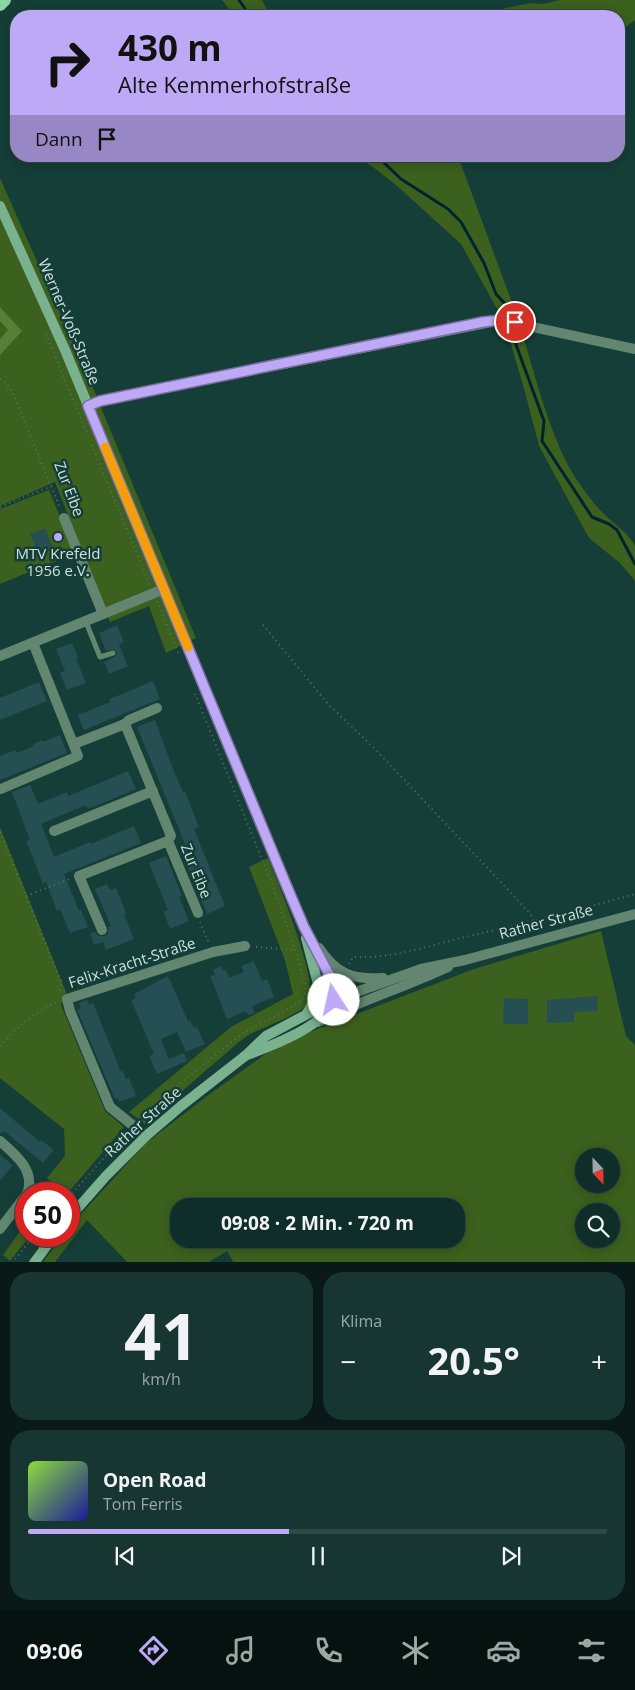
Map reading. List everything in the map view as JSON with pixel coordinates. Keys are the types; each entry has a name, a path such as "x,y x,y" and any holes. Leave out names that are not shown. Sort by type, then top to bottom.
{"main road":[{"path":"0,5 5,0"},
{"name":"Werner-Voß-Straße","path":"0,206 43,299 304,927 333,982 332,1003"},
{"path":"304,927 322,998 332,1003 313,1024"},
{"path":"304,1016 312,1007 319,988"},
{"name":"Rather Straße","path":"80,1206 146,1136 218,1076 246,1056 266,1036 332,1003"},
{"name":"Rather Straße","path":"246,1056 269,1047 313,1024"},
{"path":"34,1262 46,1247"}],"street":[{"path":"88,406 100,401 483,322 510,321 635,349"},
{"name":"Zur Eibe","path":"64,518 103,614"},
{"path":"0,656 164,589"},
{"path":"1,789 78,756 34,643"},
{"path":"74,744 125,724 129,720 157,708"},
{"name":"Zur Eibe","path":"79,876 168,841 172,836 125,724"},
{"path":"54,831 153,791"},
{"name":"Zur Eibe","path":"168,841 198,913"},
{"path":"79,876 102,930"},
{"name":"Rather Straße","path":"332,1003 421,969 465,960 522,943 544,939 635,914"},
{"name":"Rather Straße","path":"304,927 325,957 332,965 344,973 372,979 394,978"},
{"name":"Felix-Kracht-Straße","path":"146,1136 110,1107 70,1011 62,1000 213,952 245,946"},
{"name":"Rather Straße","path":"313,1024 345,1008 465,960"},
{"path":"332,1003 345,1008"},
{"path":"0,1141 19,1157 26,1169 29,1182"},
{"path":"0,1229 15,1210"}],"lane":[{"path":"86,622 100,658 112,653"}],"path":[{"path":"43,328 182,662"},
{"name":"Zur Eibe","path":"0,380 6,383 12,391 64,518"},
{"path":"0,507 52,486"},
{"path":"263,625 328,704 388,762 514,896 535,921 544,939"},
{"path":"80,1185 133,1125 182,1082 243,1033 302,1000 305,994 306,987 296,950 260,850 193,689"},
{"path":"0,832 62,984 56,998 62,1000"},
{"path":"26,896 79,876"},
{"path":"344,973 352,957 390,955 535,921 635,894"},
{"path":"198,913 199,921 213,952"},
{"path":"245,946 296,950 308,947"},
{"path":"0,1046 26,1019 62,1000"},
{"path":"12,1262 25,1247"}],"green space":[{"path":"222,0 262,0 267,10 230,10"},
{"path":"560,0 635,0 635,20 625,28 625,10 498,10 530,3 543,4"},
{"path":"364,162 460,162 518,319 501,316 461,244 396,185"},
{"path":"0,178 91,383 196,638 166,653 149,606 110,622 55,482 0,506"},
{"path":"0,307 22,331 0,355 0,339 8,330 0,321"},
{"path":"505,324 520,326 551,426 567,464 588,496 605,515 624,531 635,546 635,581 620,563 589,538 539,446"},
{"name":"MTV Krefeld 1956 e.V.","path":"49,490 75,553 0,584 0,509"},
{"path":"0,827 66,992 61,1005 105,1111 124,1127 77,1182 51,1182 47,1178 65,1156 64,1129 0,1078"},
{"path":"268,858 303,953 311,991 309,1002 299,1011 242,1039 145,1124 129,1112 231,1027 293,994 285,960 249,867"},
{"path":"601,931 626,1036 635,1045 635,1262 233,1262 227,1251 209,1262 127,1262 87,1220 80,1229 80,1215 146,1143 264,1055 307,1033 474,969"},
{"path":"15,1238 15,1247 21,1247 10,1261 3,1255"},
{"path":"54,1247 66,1247 55,1262 43,1262"}],"building":[{"path":"45,528 52,546 37,552 30,534"},
{"path":"117,625 124,642 119,645 128,666 109,674 104,662 116,656 117,652 113,649 106,651 99,633"},
{"path":"72,643 86,683 67,690 60,673 65,671 56,649"},
{"path":"153,681 160,699 84,730 78,715"},
{"path":"39,682 47,701 0,720 0,698"},
{"path":"155,720 173,769 183,792 185,791 199,827 194,829 225,906 207,914 179,846 185,844 137,727"},
{"path":"60,735 67,753 0,780 0,756 15,750 17,753 34,746 33,744 42,740 43,742"},
{"path":"128,771 136,789 88,809 86,805 41,824 54,857 134,826 141,843 64,874 79,911 81,910 88,927 70,933 60,909 57,911 46,882 43,884 26,841 30,840 12,792 30,785 38,804 67,792 68,796"},
{"path":"166,856 182,896 179,897 189,921 170,929 164,912 168,910 149,863"},
{"path":"107,884 110,890 116,888 134,939 106,950 103,942 94,945 90,934 95,932 98,936 104,936 108,934 108,927 111,926 95,889"},
{"path":"254,961 262,981 267,979 274,997 252,1006 255,1013 248,1015 246,1011 227,1019 210,976 215,975 213,970 221,966 223,971 226,970 229,978 244,972 241,966"},
{"path":"168,976 188,1021 190,1020 194,1028 197,1027 205,1044 186,1052 177,1032 161,1039 169,1059 184,1053 187,1061 157,1074 149,1056 154,1054 131,1000 136,998 134,994"},
{"path":"597,996 598,1011 574,1012 574,1022 547,1023 547,1000"},
{"path":"504,998 528,999 528,1024 503,1024"},
{"path":"87,1000 89,1005 93,1003 121,1072 123,1071 126,1079 129,1078 136,1096 119,1102 118,1098 115,1099 77,1010 81,1008 79,1003"},
{"path":"0,1108 40,1142 41,1140 54,1150 43,1163 4,1131 0,1134"},
{"path":"0,1155 13,1165 0,1181"}],"waterway":[{"path":"239,0 246,10"},
{"path":"383,162 401,179 448,209 461,222 484,263 496,294 507,306 511,331 544,421 542,441 592,517 609,524 617,530 635,564"}],"slow traffic":[{"path":"105,447 188,647"}],"place":[{"name":"MTV Krefeld 1956 e.V.","path":"58,537"}],"route":[{"path":"334,1000 333,982 304,927 88,406 100,401 483,322 501,320 515,322"}]}
